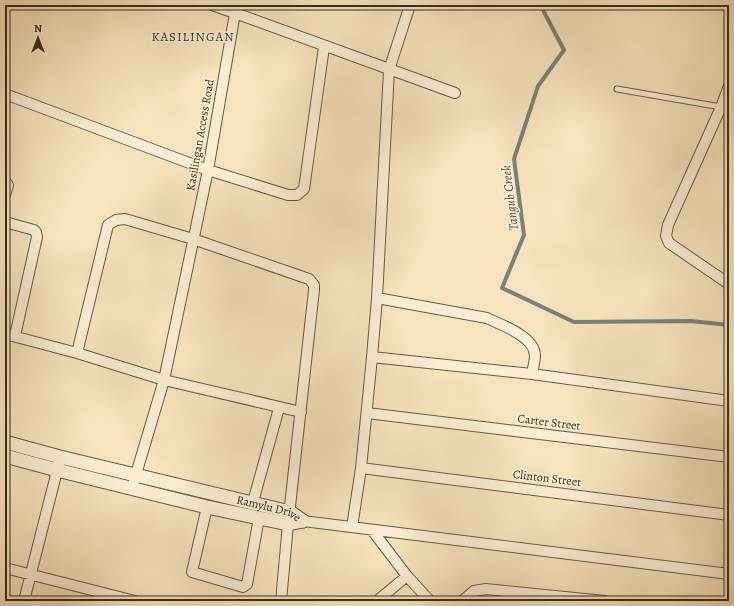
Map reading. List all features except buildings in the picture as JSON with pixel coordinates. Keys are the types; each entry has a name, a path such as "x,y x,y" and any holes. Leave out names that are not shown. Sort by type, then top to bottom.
{"street":[{"path":"212,5 324,47 455,93"},
{"path":"352,527 361,468 377,298 389,70 410,5"},
{"name":"Kasilingan Access Road","path":"132,489 164,380 208,170 235,13"},
{"path":"5,94 208,170 288,195 297,195 304,189 324,47"},
{"path":"729,86 668,225 666,236 669,243 729,284"},
{"path":"5,182 8,185 5,195"},
{"path":"77,353 108,225 116,220 125,219 193,239 309,279 314,285 281,601"},
{"path":"5,222 34,230 37,237 10,335 77,353 164,380 278,408 301,412"},
{"path":"377,298 487,318 522,335 532,346 535,355 532,374"},
{"path":"372,357 532,374 729,401"},
{"path":"253,502 278,408"},
{"name":"Carter Street","path":"367,413 729,457"},
{"path":"6,456 8,442"},
{"name":"Ramylu Drive","path":"8,442 136,476 253,502 289,518 303,521"},
{"name":"Ramylu Drive","path":"6,456 207,507 259,518 289,518"},
{"path":"24,601 60,457"},
{"name":"Clinton Street","path":"361,468 729,515"},
{"path":"207,507 192,572 243,586 247,584 259,518"},
{"path":"303,521 729,574"},
{"path":"372,530 407,576 430,601"},
{"path":"5,568 122,600 135,601"},
{"path":"377,601 407,576"},
{"path":"462,601 474,592 486,589 524,597 605,601"}],"lane":[{"path":"617,89 721,107"}],"waterway":[{"name":"Tangub Creek","path":"542,5 544,12 564,50 538,86 514,159 524,235 502,288 574,322 691,321 729,325"}],"district":[{"name":"KASILINGAN","path":"193,36"}]}
